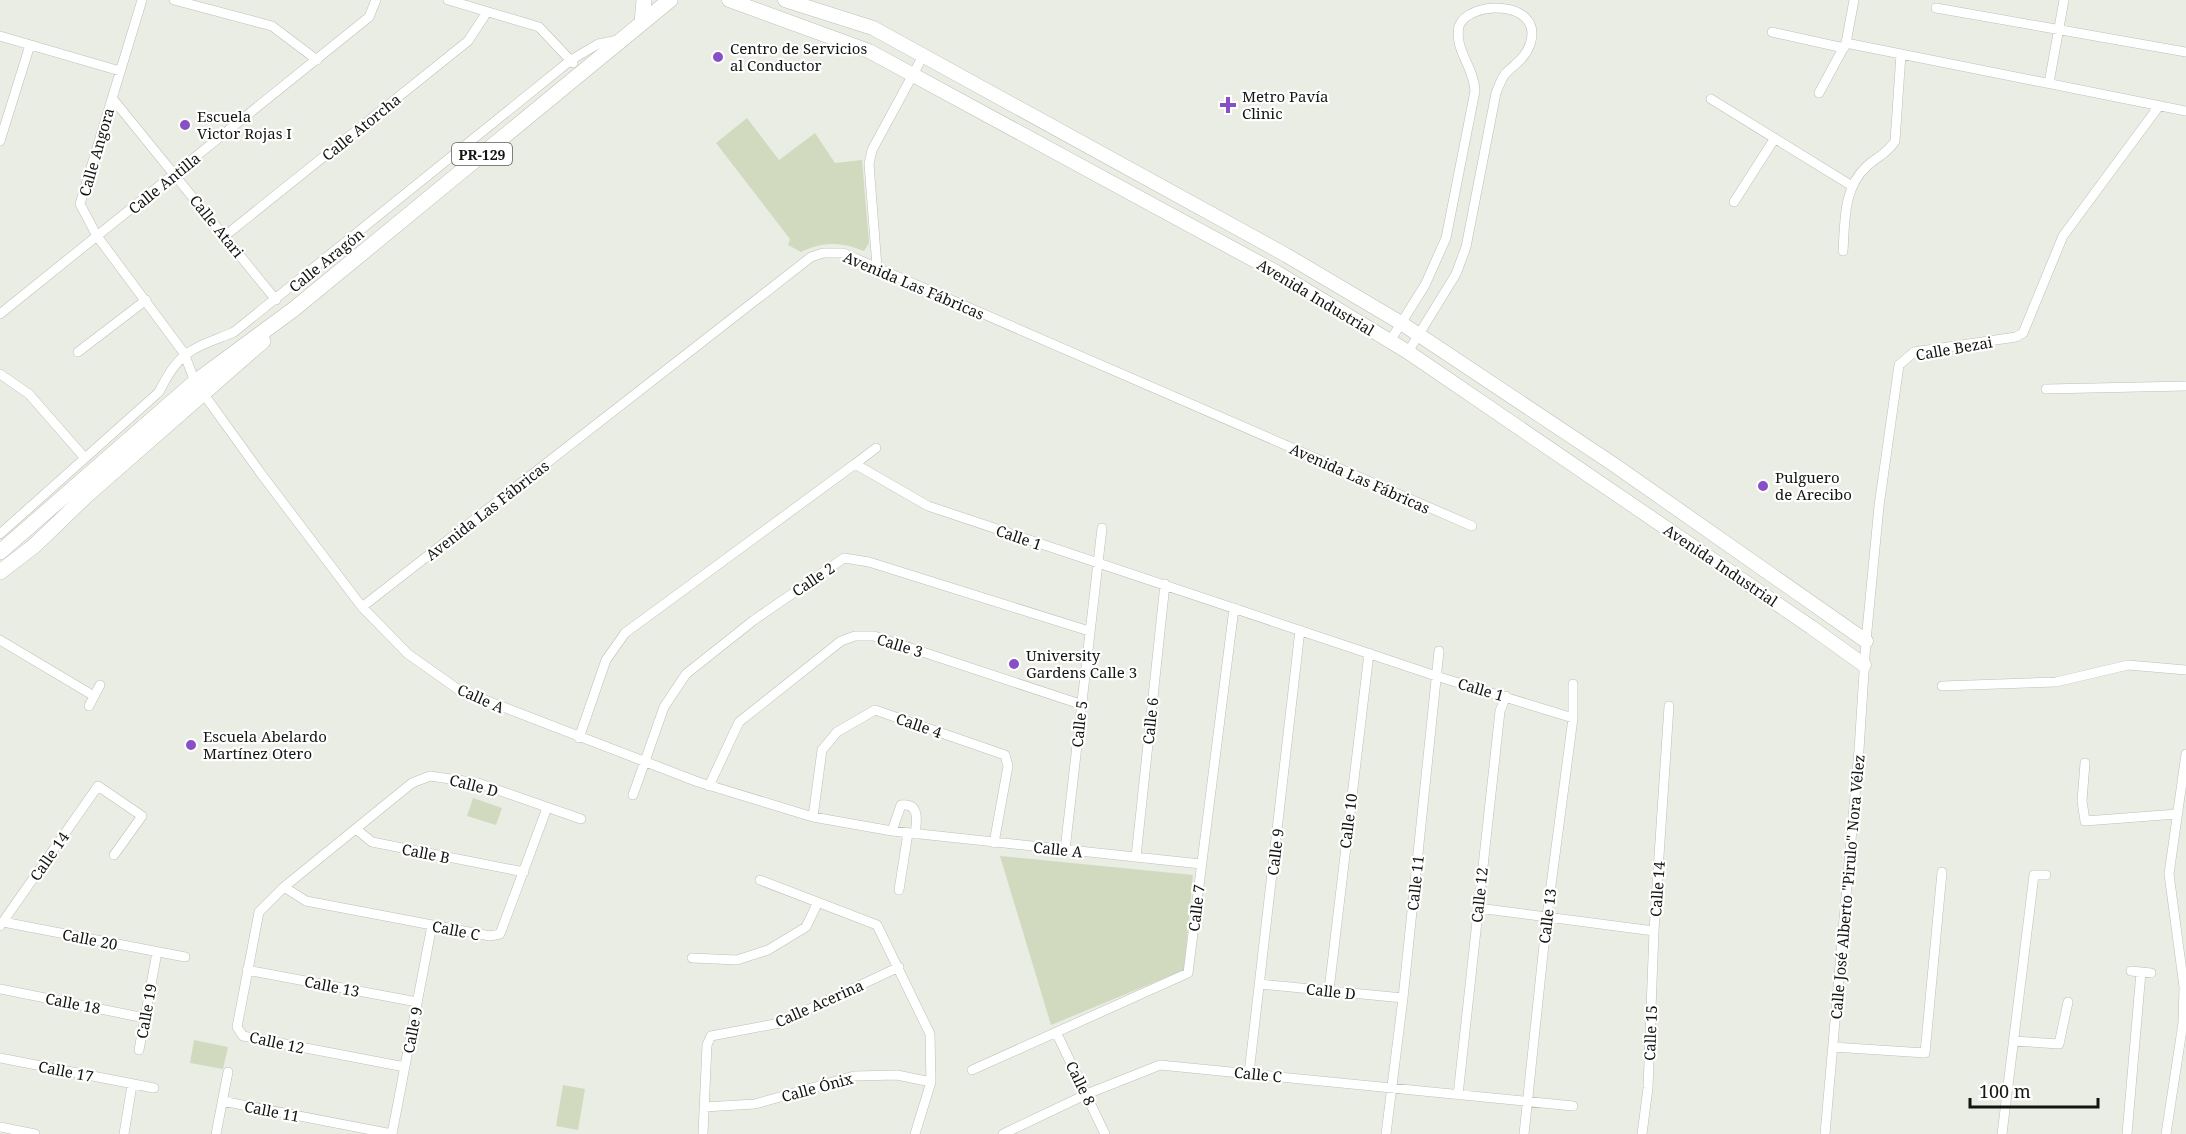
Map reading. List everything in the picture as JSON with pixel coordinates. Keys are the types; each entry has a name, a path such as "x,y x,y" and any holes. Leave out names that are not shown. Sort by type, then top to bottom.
{"main road":[{"path":"642,23 644,0"},
{"name":"PR-129","path":"0,552 195,382 294,309 670,0"},
{"name":"PR-129","path":"0,572 34,546 87,495 248,356 294,309"}],"street":[{"name":"Calle Angora","path":"142,0 81,204 97,236 184,353 195,382"},
{"path":"174,0 272,26 317,60"},
{"name":"Calle Antilla","path":"0,314 369,17 376,0"},
{"path":"448,0 539,27 572,60 580,73"},
{"name":"Avenida Industrial","path":"729,0 846,41 913,73 1275,272 1408,352 1864,665"},
{"name":"Avenida Industrial","path":"785,0 873,28 1286,255 1419,333 1613,464 1866,641"},
{"path":"1390,341 1439,259 1452,215 1475,91 1475,76 1460,52 1458,38 1460,24 1467,11 1479,3 1495,0 1507,2 1521,10 1530,22 1532,40 1518,64 1504,74 1496,93 1466,247 1456,274 1408,352"},
{"path":"1819,93 1845,45 1854,0"},
{"path":"2049,83 2064,0"},
{"path":"1936,8 2186,52"},
{"name":"Calle Atorcha","path":"226,235 468,41 487,12"},
{"path":"1772,32 1901,54 2186,111"},
{"path":"0,36 120,71"},
{"name":"Calle Aragón","path":"184,353 234,332 572,60 598,44 621,39"},
{"path":"0,141 30,45"},
{"path":"1843,251 1846,202 1852,186 1866,167 1891,149 1895,141 1901,54"},
{"path":"877,267 869,164 872,150 923,56"},
{"name":"Calle Atari","path":"111,98 226,235 276,300"},
{"path":"1711,99 1852,186"},
{"name":"Calle Bezai","path":"1866,641 1879,506 1899,365 1914,352 2016,338 2023,333 2063,236 2159,106"},
{"path":"1734,202 1775,138"},
{"name":"Avenida Las Fábricas","path":"362,607 811,257 823,253 843,253 877,267 1472,526"},
{"path":"78,352 146,300"},
{"path":"0,534 159,392 171,367 184,353"},
{"path":"0,374 29,394 84,457"},
{"name":"Calle A","path":"195,382 362,607 408,654 459,690 709,786 813,817 892,831 1201,864"},
{"path":"2046,389 2186,386"},
{"path":"579,738 606,660 625,633 876,448"},
{"name":"Calle 1","path":"855,464 928,506 1436,676 1573,717"},
{"path":"1599,482 1613,464"},
{"name":"Calle 5","path":"1065,850 1096,563 1102,528"},
{"name":"Calle 2","path":"645,762 664,707 686,674 754,620 844,558 869,562 1089,632"},
{"name":"Calle 6","path":"1136,857 1166,584"},
{"name":"Calle 7","path":"972,1070 1188,973 1234,608"},
{"path":"1811,627 1823,610"},
{"name":"Calle 9","path":"1249,1072 1300,630"},
{"name":"Calle 3","path":"709,786 739,722 841,641 855,636 874,636 1080,704"},
{"path":"0,640 94,696"},
{"name":"Calle José Alberto \"Pirulo\" Nora Vélez","path":"1825,1134 1866,641"},
{"name":"Calle 11","path":"1386,1134 1403,998 1438,651"},
{"name":"Calle 10","path":"1329,990 1369,653"},
{"path":"1942,686 2056,682 2128,665 2186,670"},
{"name":"Calle 13","path":"1524,1134 1547,916 1573,717 1572,684"},
{"path":"89,706 100,685"},
{"name":"Calle 12","path":"1458,1095 1500,711 1506,696"},
{"name":"Calle 14","path":"1478,908 1654,931 1669,706"},
{"name":"Calle 4","path":"813,817 822,750 837,732 874,710 1005,755 1008,766 994,843"},
{"path":"2166,1134 2183,1014 2181,962 2169,874 2186,759"},
{"path":"633,795 645,762"},
{"path":"2085,763 2082,801 2085,821 2177,814"},
{"name":"Calle D","path":"356,829 412,783 430,776 478,783 581,819"},
{"name":"Calle 14","path":"2,924 98,786 142,816 114,855"},
{"path":"892,831 897,811 901,805 907,804 914,808 917,814 899,890"},
{"name":"Calle C","path":"284,887 306,901 490,936 500,934 547,808"},
{"path":"284,887 356,829"},
{"name":"Calle B","path":"356,829 372,842 524,873"},
{"path":"1833,1047 1925,1053 1942,872"},
{"path":"2002,1134 2034,875 2046,875"},
{"path":"760,880 876,925 930,1034 931,1082 915,1134"},
{"name":"Calle 12","path":"284,887 259,912 237,1027 243,1036 405,1067"},
{"path":"692,958 737,960 768,950 806,927 818,902"},
{"name":"Calle 20","path":"2,924 185,957"},
{"name":"Calle 9","path":"392,1134 432,925"},
{"name":"Calle 15","path":"1642,1134 1648,1088 1654,931"},
{"name":"Calle 19","path":"139,1050 157,952"},
{"name":"Calle Acerina","path":"704,1107 707,1046 711,1036 780,1023 899,968"},
{"name":"Calle 13","path":"247,970 417,1002"},
{"path":"2131,971 2151,973"},
{"path":"2127,1134 2141,972"},
{"name":"Calle D","path":"1259,984 1403,998"},
{"name":"Calle 18","path":"0,989 145,1018"},
{"path":"2014,1041 2059,1044 2068,1002"},
{"name":"Calle 8","path":"1056,1032 1105,1134"},
{"name":"Calle 17","path":"0,1058 132,1084"},
{"name":"Calle C","path":"1003,1134 1087,1094 1160,1065 1249,1072 1573,1107"},
{"path":"216,1134 228,1072"},
{"name":"Calle Ónix","path":"704,1107 755,1104 854,1076 897,1075 931,1082"},
{"path":"124,1134 132,1084 154,1088"},
{"name":"Calle 11","path":"222,1101 392,1134"},
{"path":"703,1134 704,1107"},
{"path":"0,1127 35,1134"}],"green space":[{"path":"747,118 779,160 815,133 835,163 862,160 869,243 864,251 848,246 825,244 801,252 788,245 790,239 716,143"},
{"path":"473,798 502,808 496,825 467,816"},
{"path":"1000,856 1193,875 1184,970 1051,1025"},
{"path":"194,1040 228,1047 223,1069 190,1063"},
{"path":"563,1085 585,1089 578,1130 556,1126"}],"place":[{"name":"Centro de Servicios al Conductor","path":"718,57"},
{"name":"Metro Pavía Clinic","path":"1228,105"},
{"name":"Escuela Victor Rojas I","path":"185,125"},
{"name":"Pulguero de Arecibo","path":"1763,486"},
{"name":"University Gardens Calle 3","path":"1014,664"},
{"name":"Escuela Abelardo Martínez Otero","path":"191,745"}]}
